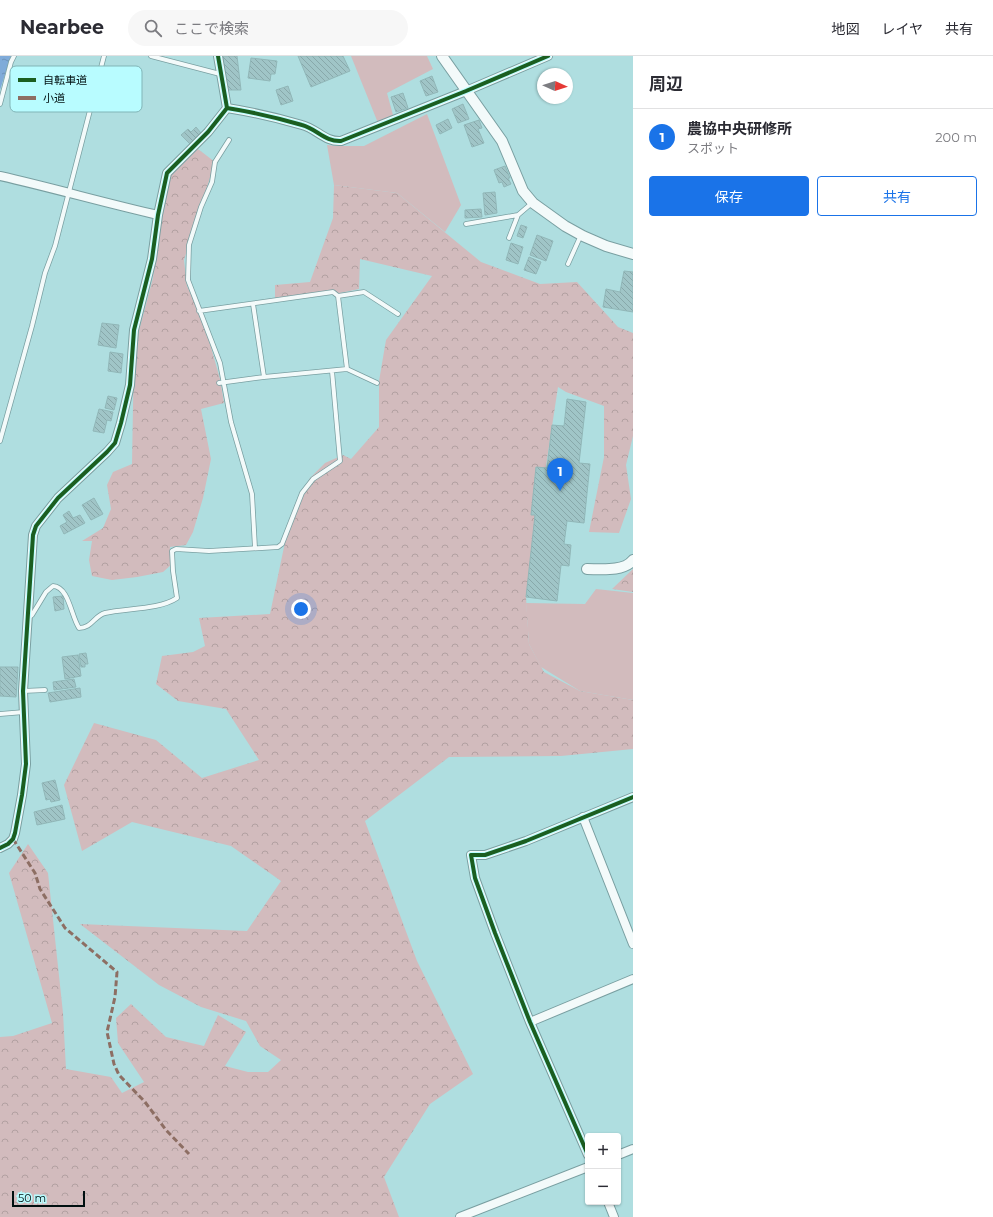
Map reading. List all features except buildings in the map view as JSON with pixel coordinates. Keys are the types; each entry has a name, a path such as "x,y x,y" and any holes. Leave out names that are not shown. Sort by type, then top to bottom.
{"street":[{"path":"218,56 227,108"},
{"path":"442,56 502,141 523,191 533,203 559,222 581,235 606,246 633,254"},
{"path":"227,108 304,125 327,140 335,142 341,141 466,91 548,56"},
{"path":"0,848 4,847 13,840 22,795 26,764 23,691 33,535 36,526 58,498 108,452 115,443 130,385 134,330 152,259 158,215 167,173 208,132 227,108"},
{"path":"0,176 68,192 108,204 158,215"},
{"path":"587,569 620,568 631,563 633,560"},
{"path":"585,1149 530,1022 474,878 471,855 485,855 633,797"},
{"path":"583,817 633,944"},
{"path":"530,1022 633,979"},
{"path":"621,1154 633,1149"},
{"path":"460,1217 585,1168"},
{"path":"609,1205 614,1217"}],"lane":[{"path":"0,104 14,56"},
{"path":"102,66 104,56"},
{"path":"150,56 220,74"},
{"path":"0,441 45,273 55,246 90,112"},
{"path":"229,140 215,162 212,182 201,207 189,244 188,280 220,363 221,383 252,494 255,548"},
{"path":"466,224 518,215 533,203"},
{"path":"509,238 518,215"},
{"path":"568,264 581,235"},
{"path":"199,311 333,292 338,296 347,369"},
{"path":"338,296 364,292 398,314"},
{"path":"253,304 264,377"},
{"path":"221,383 264,377 347,369 377,383"},
{"path":"28,617 32,615 46,592 53,586 57,586 64,591 79,628 84,628 103,614 156,605 173,601 177,598 172,551 176,549 209,552 278,547 282,544 302,493 313,479 340,461 332,371"},
{"path":"23,691 45,690"},
{"path":"0,714 24,712"}],"green space":[{"path":"351,56 427,56 433,69 387,93 393,115 378,123"},
{"path":"427,114 461,205 445,232 397,193 334,185 327,145 364,146"},
{"path":"198,149 215,162 184,260 187,286 205,326 220,379 224,403 201,409 211,459 203,498 193,532 186,545 170,547 171,565 163,572 112,580 92,576 89,560 92,541 82,541 103,528 111,509 107,485 113,472 132,464 134,349 153,278 167,178 182,162"},
{"path":"334,185 397,193 481,262 540,284 577,282 618,327 633,333 633,436 626,465 631,499 619,533 589,532 604,457 604,406 566,392 558,387 526,597 529,644 544,672 580,691 633,700 633,749 561,756 449,757 365,821 417,961 473,1074 430,1104 384,1177 399,1217 0,1217 0,1037 13,1036 52,1023 9,873 28,844 48,873 63,1013 66,1069 111,1077 122,1093 144,1082 118,1043 116,1018 131,1004 166,1037 204,1046 218,1015 246,1032 225,1066 248,1072 268,1072 281,1060 260,1046 246,1021 201,1007 159,985 80,924 247,931 281,881 231,846 132,822 82,851 64,785 94,723 156,740 202,778 259,760 226,709 178,701 156,684 162,656 193,652 205,646 199,618 270,614 289,523 295,504 310,478 325,463 343,455 351,459 379,427 379,381 386,340 432,276 360,259 359,289 335,294 334,291 275,298 275,285 310,282 333,218"},
{"path":"633,569 633,592 612,589"},
{"path":"596,589 633,593 633,700 580,691 541,667 529,644 526,603 585,604"}],"water":[{"path":"0,56 11,56 0,90"}],"marked path":[{"path":"13,839 35,873 40,889 65,928 117,972 115,997 107,1032 114,1064 119,1075 145,1102 166,1130 189,1154"}],"cycle path":[{"path":"0,848 8,844 13,839 15,833 26,764 23,691 33,535 36,526 58,498 115,443 130,385 134,330 152,259 158,215 167,173 208,132 227,108 218,56"},
{"path":"227,108 265,115 302,125 330,139 341,141 466,91 548,56"},
{"path":"585,1148 530,1022 495,933 475,878 471,855 485,855 526,841 633,797"}],"place":[{"name":"農協中央研修所","path":"560,491"}]}
